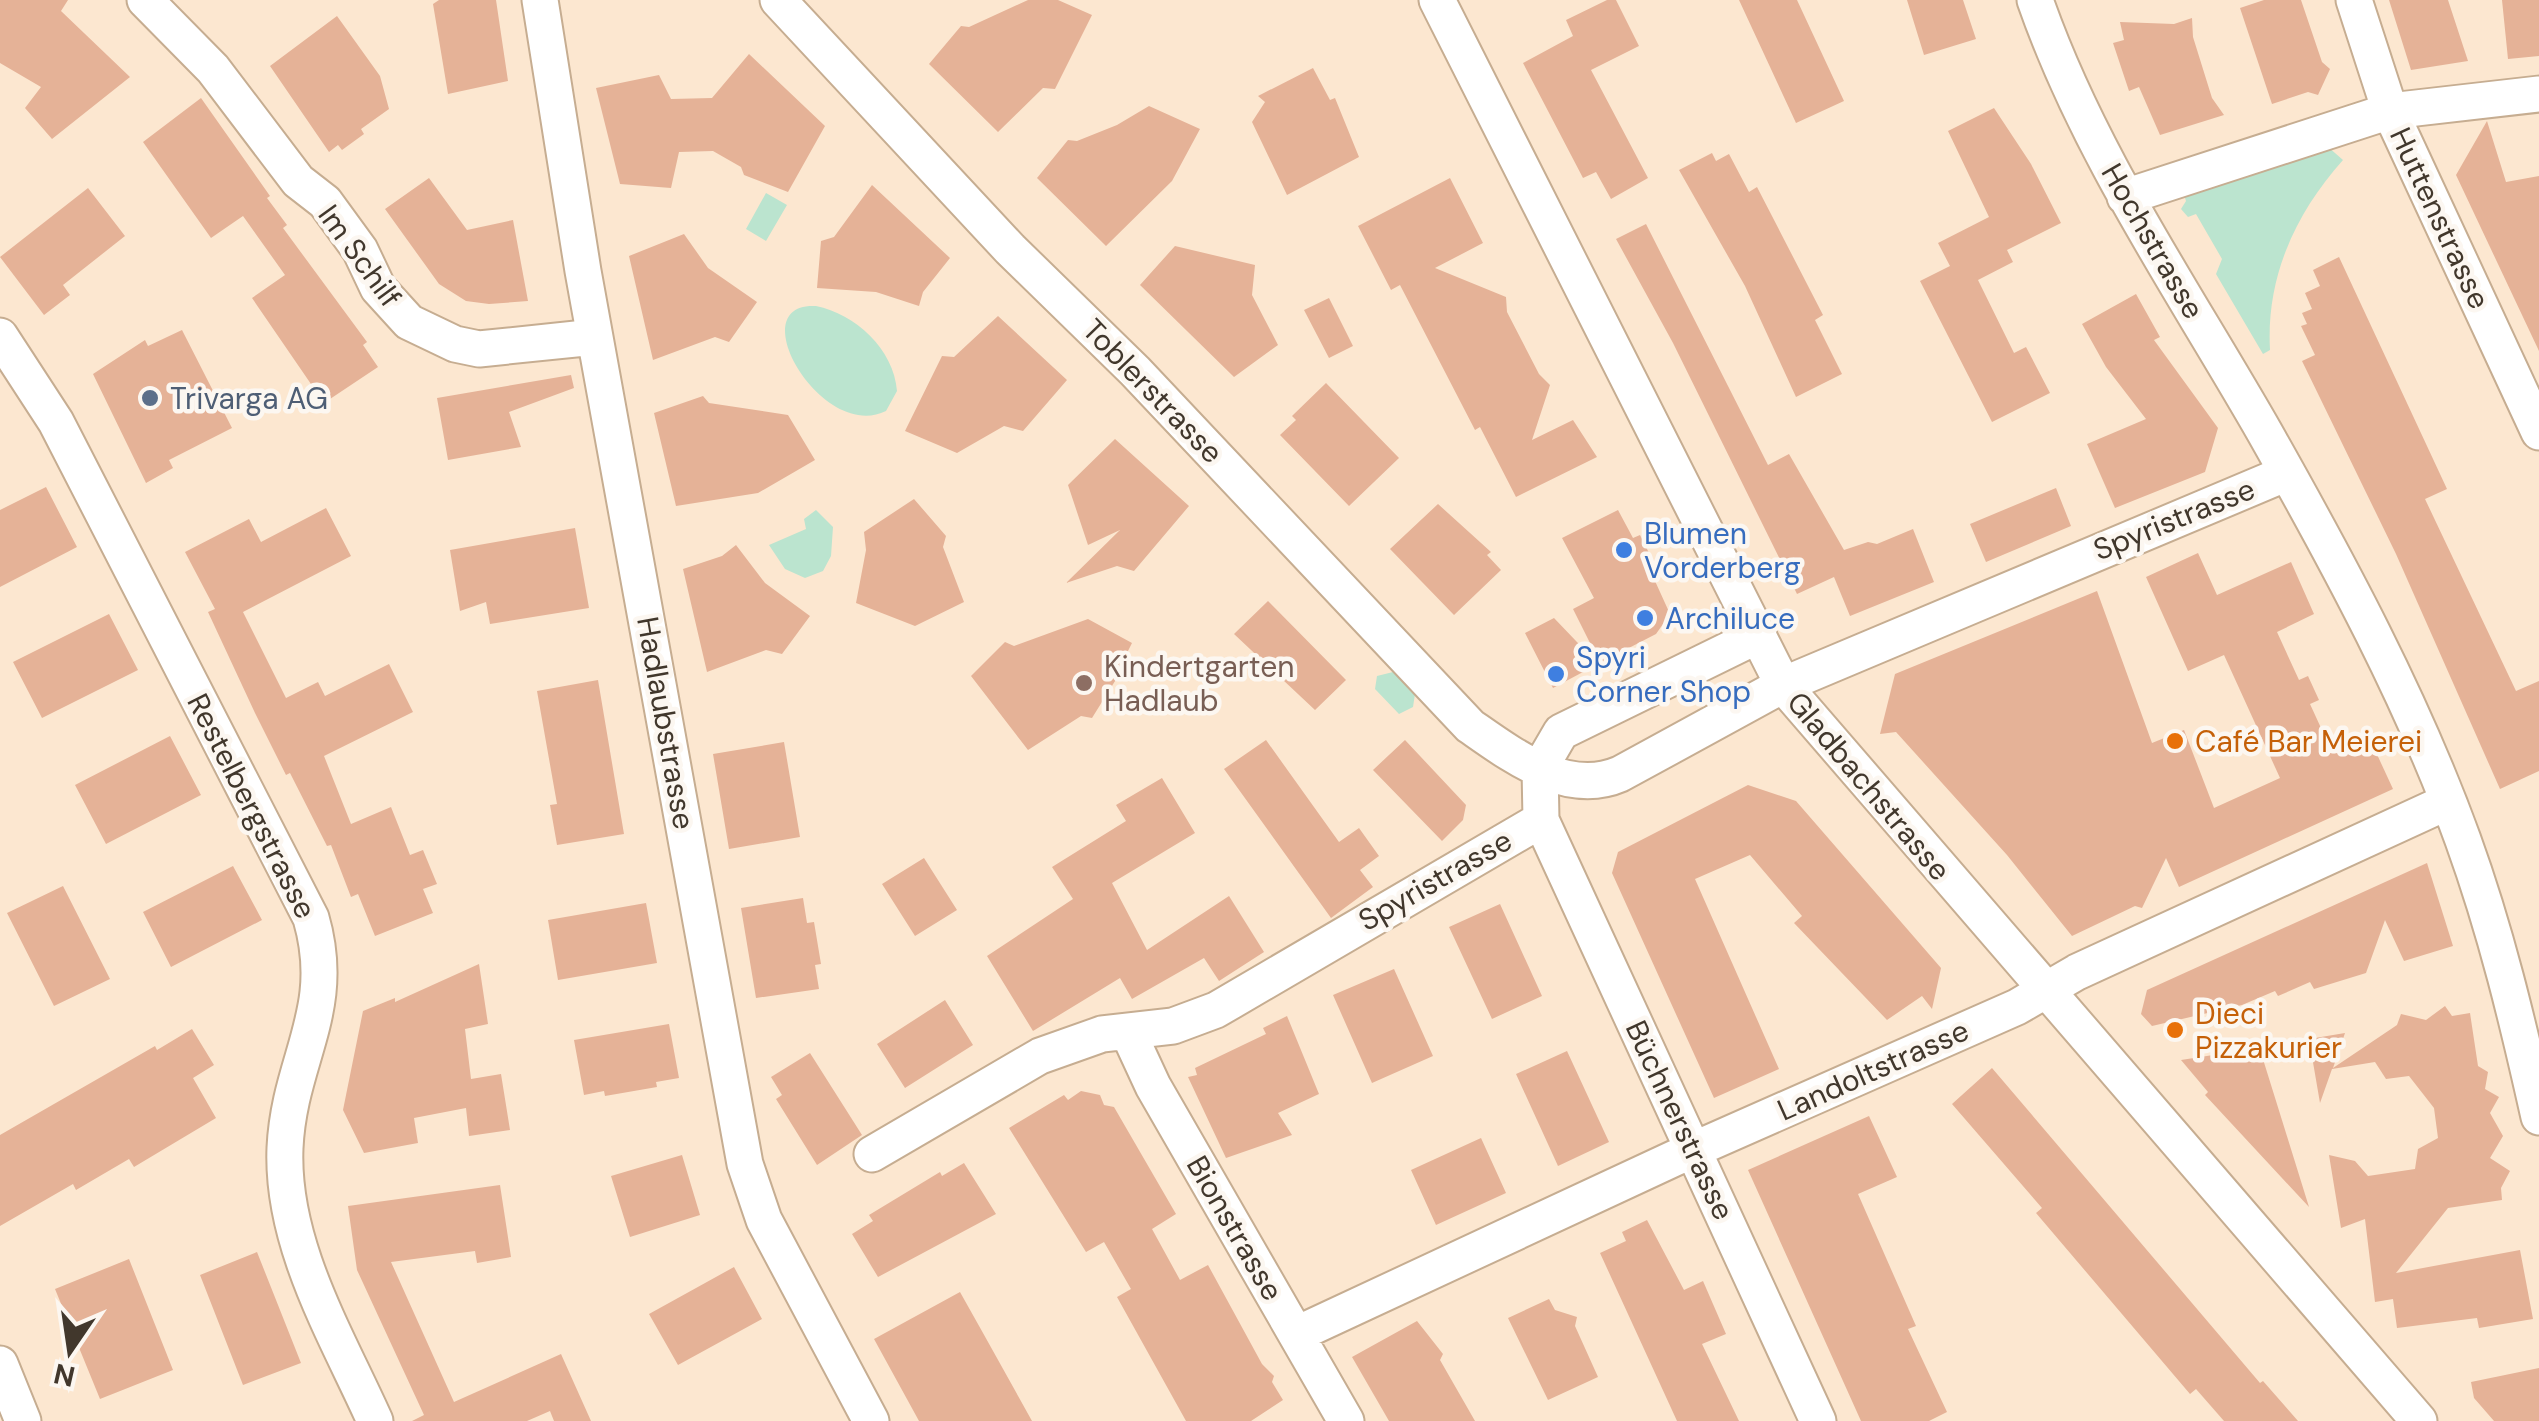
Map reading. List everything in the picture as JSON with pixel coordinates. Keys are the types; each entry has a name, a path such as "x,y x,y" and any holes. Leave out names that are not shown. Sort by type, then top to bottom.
{"street":[{"name":"Im Schilf","path":"145,0 213,69 298,181 325,202 360,250 378,288 409,322 455,344 479,349 595,337"},
{"name":"Hadlaubstrasse","path":"540,0 595,337 745,1164 764,1220 871,1421"},
{"name":"Toblerstrasse","path":"778,0 1010,249 1136,371 1470,726 1540,768"},
{"name":"Gladbachstrasse","path":"1436,0 1783,685 2420,1421"},
{"name":"Hochstrasse","path":"2035,0 2052,47 2125,197 2287,473 2381,650 2447,802 2506,970 2539,1116"},
{"name":"Huttenstrasse","path":"2354,0 2390,111 2539,432"},
{"path":"2125,197 2390,111 2539,94"},
{"name":"Restelbergstrasse","path":"0,336 56,422 312,918 323,982 288,1118 286,1184 296,1240 376,1421"},
{"name":"Spyristrasse","path":"872,1154 1040,1056 1102,1034 1173,1026 1216,1010 1540,820 1540,768 1576,783 1598,784 1783,685 2287,473"},
{"path":"1540,768 1561,732 1759,635"},
{"name":"Landoltstrasse","path":"1297,1334 2447,802"},
{"name":"Büchnerstrasse","path":"1540,820 1818,1421"},
{"name":"Bionstrasse","path":"1128,1032 1153,1086 1346,1421"},
{"path":"0,1364 23,1421"}],"green space":[{"path":"2327,146 2343,160 2311,202 2287,248 2273,297 2270,350 2263,354 2216,274 2222,259 2196,214 2188,217 2181,209 2186,201 2183,192"},
{"path":"766,193 787,205 766,241 746,229"},
{"path":"816,306 858,325 889,361 897,391 886,411 861,416 837,408 815,391 798,369 787,346 785,325 794,311"},
{"path":"816,510 833,527 831,556 823,571 805,578 785,569 769,545 806,529 804,519"},
{"path":"1393,672 1415,694 1413,707 1399,714 1375,689 1377,676"}],"building":[{"path":"0,0 68,0 61,11 130,77 52,139 25,108 41,87 0,63"},
{"path":"439,0 496,0 508,81 448,94 433,4"},
{"path":"1028,0 1058,0 1092,15 1055,89 1043,88 998,132 929,64 961,26 969,27"},
{"path":"1607,0 1616,0 1639,46 1591,70 1648,178 1611,199 1596,172 1583,178 1523,63 1573,36 1566,20"},
{"path":"1739,0 1797,0 1844,101 1796,123"},
{"path":"1907,0 1963,0 1976,39 1924,55"},
{"path":"2264,0 2301,0 2322,62 2330,69 2318,95 2308,92 2272,104 2240,8"},
{"path":"2389,0 2448,0 2468,61 2411,70"},
{"path":"2502,0 2539,0 2539,56 2508,59"},
{"path":"337,16 380,76 389,109 361,129 364,134 342,150 338,145 329,152 270,66"},
{"path":"2192,18 2193,37 2212,98 2224,115 2160,135 2139,87 2129,91 2113,43 2124,40 2120,22 2174,24"},
{"path":"749,54 825,126 788,192 744,175 741,167 713,151 679,152 671,188 620,184 596,88 659,75 671,99 712,98"},
{"path":"1313,68 1330,100 1335,98 1359,157 1287,195 1252,122 1265,102 1258,96"},
{"path":"201,98 270,196 267,198 287,225 283,228 367,342 363,345 378,367 324,403 252,298 285,275 243,216 211,238 143,142"},
{"path":"1149,106 1200,129 1172,181 1106,246 1037,178 1068,140 1077,141 1117,125"},
{"path":"1994,108 2031,164 2061,223 2007,250 2013,262 1978,280 2014,353 2026,347 2050,393 1992,422 1920,281 1950,266 1938,243 1989,217 1948,131"},
{"path":"2487,121 2506,182 2539,176 2539,351 2456,175"},
{"path":"1712,153 1716,161 1729,154 1749,192 1757,187 1823,315 1815,320 1842,374 1796,397 1745,286 1679,170"},
{"path":"429,178 467,230 513,220 528,301 466,301 439,284 385,209"},
{"path":"1450,178 1483,243 1435,268 1506,297 1507,312 1539,374 1550,385 1532,440 1573,420 1597,457 1516,497 1480,427 1475,430 1400,285 1391,290 1358,226"},
{"path":"872,185 950,258 923,292 919,306 876,292 817,288 821,241 834,237"},
{"path":"88,188 125,236 63,285 70,295 44,315 0,257"},
{"path":"1646,224 1768,465 1789,454 1844,550 1868,542 1877,544 1913,529 1934,582 1850,616 1834,577 1797,594 1673,343 1616,239"},
{"path":"684,234 708,268 757,302 729,342 715,337 653,360 629,256"},
{"path":"1175,246 1255,265 1252,295 1278,345 1234,377 1140,285"},
{"path":"2339,257 2447,489 2425,499 2516,691 2539,681 2539,771 2500,789 2396,554 2302,361 2315,355 2301,326 2307,324 2302,313 2312,309 2305,293 2320,286 2313,270"},
{"path":"2136,294 2160,337 2154,340 2218,428 2205,472 2115,508 2087,444 2146,419 2106,367 2082,324"},
{"path":"1329,298 1353,346 1329,358 1304,310"},
{"path":"998,316 1067,380 1023,431 1004,426 957,453 905,431 942,356 954,357"},
{"path":"182,330 232,428 169,460 173,468 146,483 93,374 145,340 148,346"},
{"path":"571,375 574,388 509,412 521,447 448,460 437,398"},
{"path":"1326,383 1399,458 1349,506 1280,435 1296,420 1292,416"},
{"path":"703,396 709,403 788,415 815,460 758,493 676,506 654,413"},
{"path":"1115,439 1189,506 1134,571 1117,566 1066,583 1120,530 1088,545 1068,485"},
{"path":"46,487 77,547 0,587 0,510"},
{"path":"2056,488 2071,526 1986,562 1970,524"},
{"path":"914,499 946,536 943,547 964,602 915,626 856,603 866,550 864,532"},
{"path":"1438,504 1491,552 1487,555 1501,570 1454,615 1390,549"},
{"path":"326,508 351,556 243,612 286,698 318,682 325,696 389,664 413,712 324,756 351,824 391,807 410,855 423,850 437,884 423,889 433,913 375,936 358,894 351,897 331,845 327,846 290,773 286,775 255,713 208,612 215,609 185,552 249,519 261,542"},
{"path":"1618,510 1633,538 1640,535 1656,567 1650,570 1670,614 1656,634 1623,651 1626,657 1603,669 1573,609 1594,598 1562,538"},
{"path":"575,528 589,608 490,624 486,602 460,611 450,550"},
{"path":"736,545 765,583 810,616 782,654 766,650 707,672 683,569 722,556"},
{"path":"2198,553 2217,595 2291,562 2314,614 2277,632 2299,680 2308,676 2319,700 2310,704 2332,752 2368,735 2393,789 2179,887 2166,858 2142,908 2135,906 2072,936 2007,855 1896,732 1880,734 1895,674 2097,591 2152,743 2184,730 2214,808 2280,778 2224,655 2188,671 2146,577"},
{"path":"1268,601 1346,680 1315,710 1234,634"},
{"path":"109,614 138,670 42,718 13,662"},
{"path":"1554,618 1598,664 1553,688 1525,633"},
{"path":"1088,619 1132,643 1122,663 1125,665 1092,718 1081,716 1028,750 971,676 1005,642 1014,646"},
{"path":"598,680 624,834 557,845 550,805 557,804 537,691"},
{"path":"170,736 201,795 106,844 75,785"},
{"path":"1266,740 1339,842 1359,828 1379,856 1360,870 1373,887 1331,918 1224,769"},
{"path":"1405,740 1466,805 1463,820 1442,841 1373,770"},
{"path":"784,742 800,837 729,849 713,754"},
{"path":"1162,778 1195,833 1112,883 1147,950 1229,896 1264,952 1219,981 1204,958 1132,999 1120,978 1033,1031 987,956 1073,899 1052,867 1126,821 1116,805"},
{"path":"1748,785 1796,801 1941,968 1932,1009 1922,996 1887,1020 1794,923 1802,916 1750,855 1695,879 1779,1069 1714,1098 1612,873 1618,852"},
{"path":"924,858 957,910 915,936 882,884"},
{"path":"2427,863 2453,946 2404,961 2385,920 2366,973 2314,989 2310,982 2278,996 2275,991 2242,1005 2152,1026 2141,1014 2147,990"},
{"path":"233,866 262,920 171,967 143,912"},
{"path":"63,886 110,979 54,1006 7,913"},
{"path":"803,898 807,923 814,922 821,964 815,965 819,989 756,998 741,908"},
{"path":"646,903 657,963 558,980 548,920"},
{"path":"1500,904 1542,996 1492,1019 1449,927"},
{"path":"479,964 488,1024 465,1029 471,1079 501,1074 510,1130 469,1136 466,1108 414,1118 418,1143 364,1153 343,1110 363,1011 395,998 395,1002"},
{"path":"1394,969 1433,1056 1372,1083 1333,995"},
{"path":"945,1000 973,1045 905,1088 877,1044"},
{"path":"2445,1006 2452,1016 2470,1013 2478,1066 2488,1072 2485,1089 2499,1097 2490,1113 2503,1136 2490,1158 2510,1171 2501,1188 2502,1200 2448,1208 2396,1273 2520,1250 2533,1319 2479,1328 2477,1318 2397,1328 2393,1299 2375,1302 2365,1219 2341,1228 2329,1155 2355,1161 2368,1176 2415,1169 2418,1149 2438,1138 2434,1108 2409,1076 2386,1079 2375,1062 2332,1069 2320,1103 2309,1039 2345,1033 2333,1068 2397,1025 2401,1014 2426,1020"},
{"path":"1287,1016 1319,1094 1278,1113 1292,1135 1226,1158 1188,1077 1197,1075 1195,1068 1266,1034 1263,1028"},
{"path":"669,1024 679,1078 656,1082 657,1087 605,1096 604,1091 584,1095 574,1040"},
{"path":"192,1029 214,1065 193,1078 216,1118 134,1167 129,1159 76,1190 73,1184 0,1226 0,1135 155,1046 157,1050"},
{"path":"1567,1051 1609,1142 1558,1166 1516,1074"},
{"path":"2239,1051 2262,1056 2309,1207 2205,1095 2208,1092 2181,1060"},
{"path":"810,1053 862,1135 817,1165 776,1099 782,1095 771,1077"},
{"path":"1992,1068 2260,1383 2263,1381 2298,1421 2224,1421 2196,1389 2190,1394 2036,1213 2042,1208 1952,1104"},
{"path":"1081,1091 1100,1095 1104,1105 1114,1107 1176,1214 1152,1229 1180,1280 1208,1265 1262,1364 1274,1376 1272,1382 1283,1400 1251,1421 1186,1421 1117,1297 1131,1289 1104,1242 1086,1252 1009,1128 1064,1095 1068,1100"},
{"path":"1869,1116 1897,1177 1858,1194 1916,1326 1908,1329 1947,1412 1929,1421 1861,1421 1748,1170"},
{"path":"1481,1138 1506,1193 1436,1225 1411,1170"},
{"path":"682,1155 700,1215 630,1237 611,1176"},
{"path":"964,1163 996,1214 878,1277 852,1234 873,1221 869,1215 940,1172 942,1176"},
{"path":"500,1185 511,1257 477,1263 475,1251 391,1262 454,1402 561,1354 591,1421 554,1421 550,1411 527,1421 412,1421 424,1415 357,1270 348,1206"},
{"path":"1647,1220 1684,1290 1703,1281 1726,1334 1702,1344 1739,1421 1677,1421 1600,1253 1626,1241 1622,1232"},
{"path":"257,1252 301,1363 243,1385 200,1275"},
{"path":"129,1259 173,1370 100,1399 55,1289"},
{"path":"734,1267 762,1319 678,1365 649,1314"},
{"path":"960,1292 1032,1421 919,1421 874,1339"},
{"path":"1549,1299 1555,1310 1577,1317 1575,1326 1598,1377 1548,1400 1508,1318"},
{"path":"1417,1321 1443,1354 1440,1360 1475,1421 1389,1421 1352,1357"},
{"path":"2539,1368 2539,1421 2494,1421 2474,1398 2471,1382"}],"place":[{"name":"Trivarga AG","path":"150,398"},
{"name":"Blumen Vorderberg","path":"1624,550"},
{"name":"Archiluce","path":"1645,618"},
{"name":"Spyri Corner Shop","path":"1556,674"},
{"name":"Kindertgarten Hadlaub","path":"1084,683"},
{"name":"Café Bar Meierei","path":"2175,741"},
{"name":"Dieci Pizzakurier","path":"2175,1030"}]}
